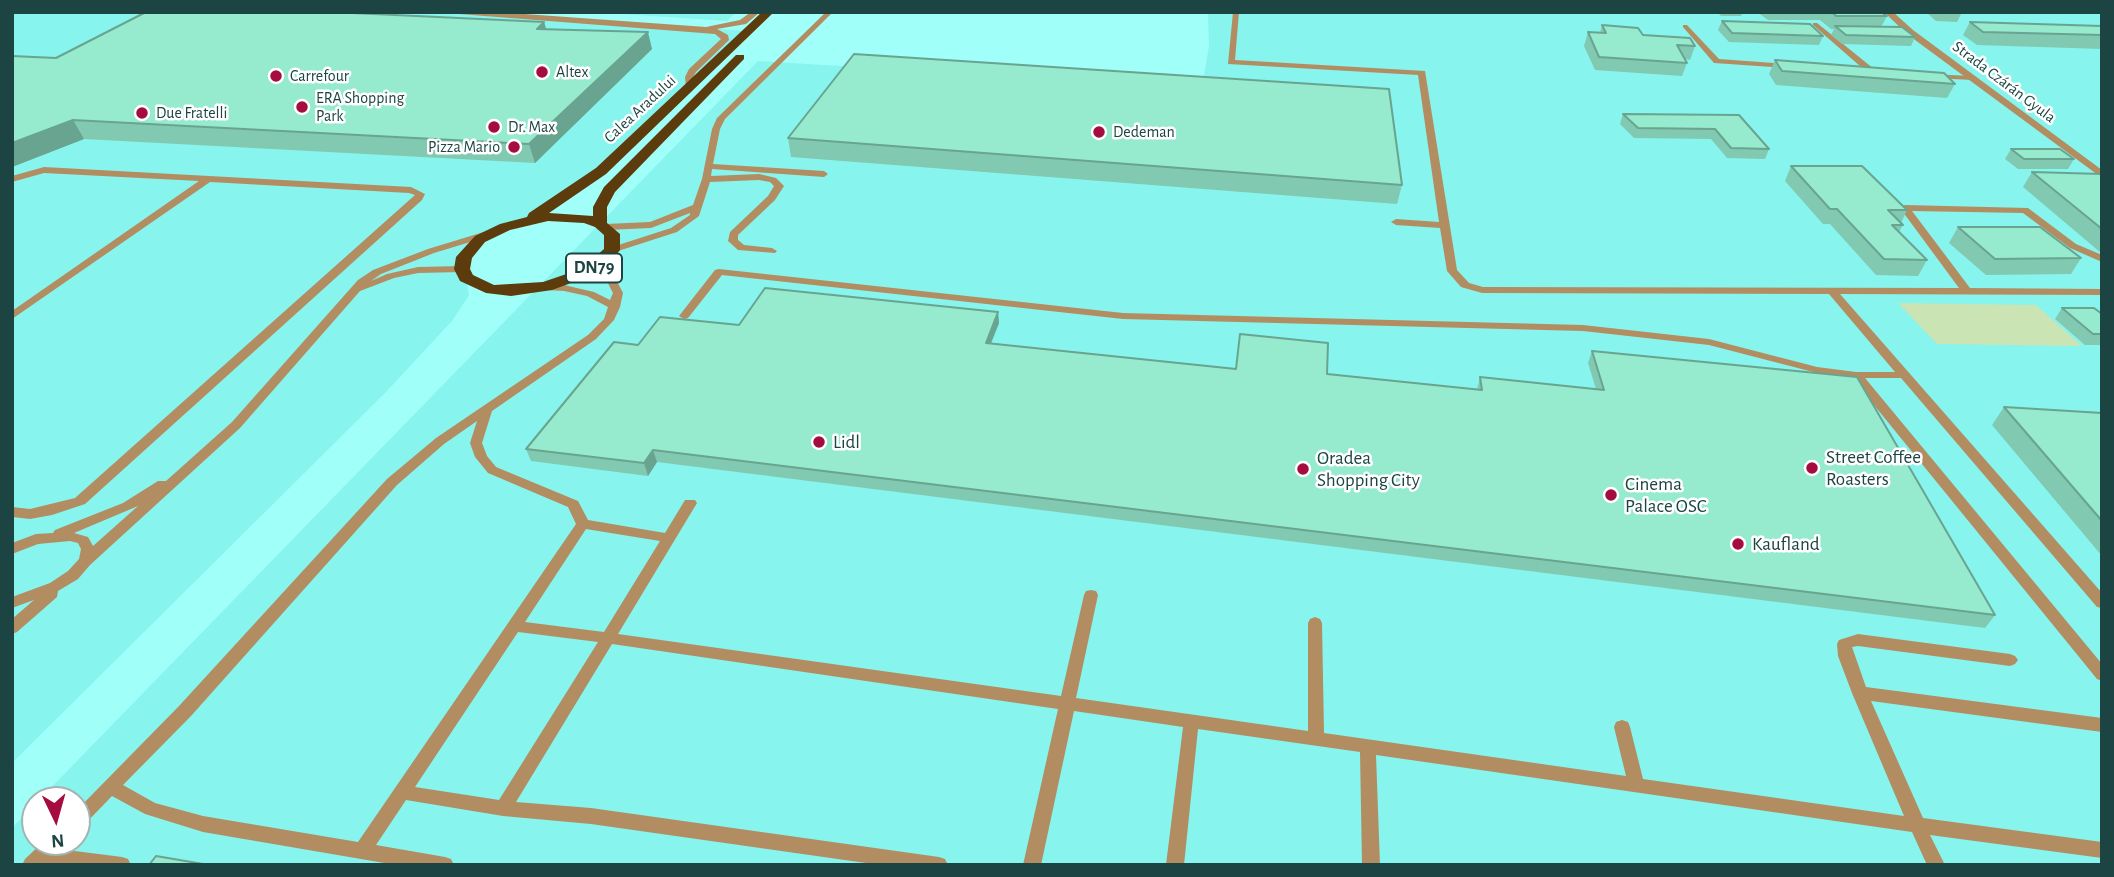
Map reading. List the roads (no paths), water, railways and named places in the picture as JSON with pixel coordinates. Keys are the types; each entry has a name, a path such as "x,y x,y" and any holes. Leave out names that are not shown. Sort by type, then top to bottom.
{"highway":[{"name":"Calea Aradului","path":"461,269 470,248 494,232 527,220 559,202 601,171 769,12"},
{"name":"Calea Aradului","path":"603,226 600,207 609,190 785,12"},
{"name":"Calea Aradului","path":"527,220 568,217 603,226 612,234 607,256"},
{"name":"DN79","path":"461,269 466,278 477,285 492,289 511,291 546,288 587,272 607,256"}],"street":[{"path":"459,12 718,32 725,40 692,72 689,77 690,87"},
{"path":"706,29 743,22 756,12"},
{"name":"Strada Czárán Gyula","path":"1888,12 2102,175"}],"lane":[{"path":"91,808 392,482 440,441 592,337 609,320 618,293 607,256 674,230 694,216 721,118 830,12"},
{"path":"1236,12 1231,62 1422,74 1452,271 1465,285 1482,290 2102,292"},
{"path":"1815,24 1871,71"},
{"path":"1685,26 1717,61 1801,67"},
{"path":"1857,71 1883,72"},
{"path":"1922,75 1973,78"},
{"path":"708,166 824,174"},
{"path":"12,178 44,170 411,190 419,194 419,198 80,501 30,514 12,512"},
{"path":"706,179 759,177 773,180 779,186 772,198 733,234 733,241 741,248 772,251"},
{"path":"12,316 208,178"},
{"path":"603,226 651,225 696,206"},
{"path":"1968,292 1905,208 2025,210 2063,239 2102,259"},
{"path":"1396,222 1444,225"},
{"path":"12,628 236,425 352,293 377,272 494,232"},
{"path":"352,293 391,276 418,270 461,269"},
{"path":"684,316 719,272 1123,316 1583,328 1709,342 1817,370 1856,375 1905,375"},
{"path":"546,288 564,288 590,295 615,307"},
{"path":"1832,291 2102,603"},
{"path":"1856,375 2102,675"},
{"path":"487,408 476,443 481,457 492,470 573,504 583,524"},
{"path":"15,547 52,536 128,506 191,468"},
{"path":"503,808 690,503"},
{"path":"583,524 669,538"},
{"path":"363,850 583,524"},
{"path":"52,536 70,536 83,540 88,549 85,561"},
{"path":"12,603 55,587 73,575"},
{"path":"1032,865 1091,595"},
{"path":"1315,624 1316,739"},
{"path":"516,626 2102,850"},
{"path":"1936,865 1860,693 1844,645 1858,640 2010,660"},
{"path":"1860,693 2102,726"},
{"path":"1175,865 1191,722"},
{"path":"1622,727 1637,786"},
{"path":"1368,747 1371,865"},
{"path":"112,788 150,809 203,824 444,865"},
{"path":"403,792 503,808 591,816 939,865"},
{"path":"36,860 122,865"}],"place":[{"name":"Altex","path":"542,72"},
{"name":"Carrefour","path":"276,76"},
{"name":"ERA Shopping Park","path":"302,107"},
{"name":"Due Fratelli","path":"142,113"},
{"name":"Dr. Max","path":"494,127"},
{"name":"Dedeman","path":"1099,132"},
{"name":"Pizza Mario","path":"514,147"},
{"name":"Lidl","path":"819,442"},
{"name":"Street Coffee Roasters","path":"1812,468"},
{"name":"Oradea Shopping City","path":"1303,469"},
{"name":"Cinema Palace OSC","path":"1611,495"},
{"name":"Kaufland","path":"1738,544"}]}
